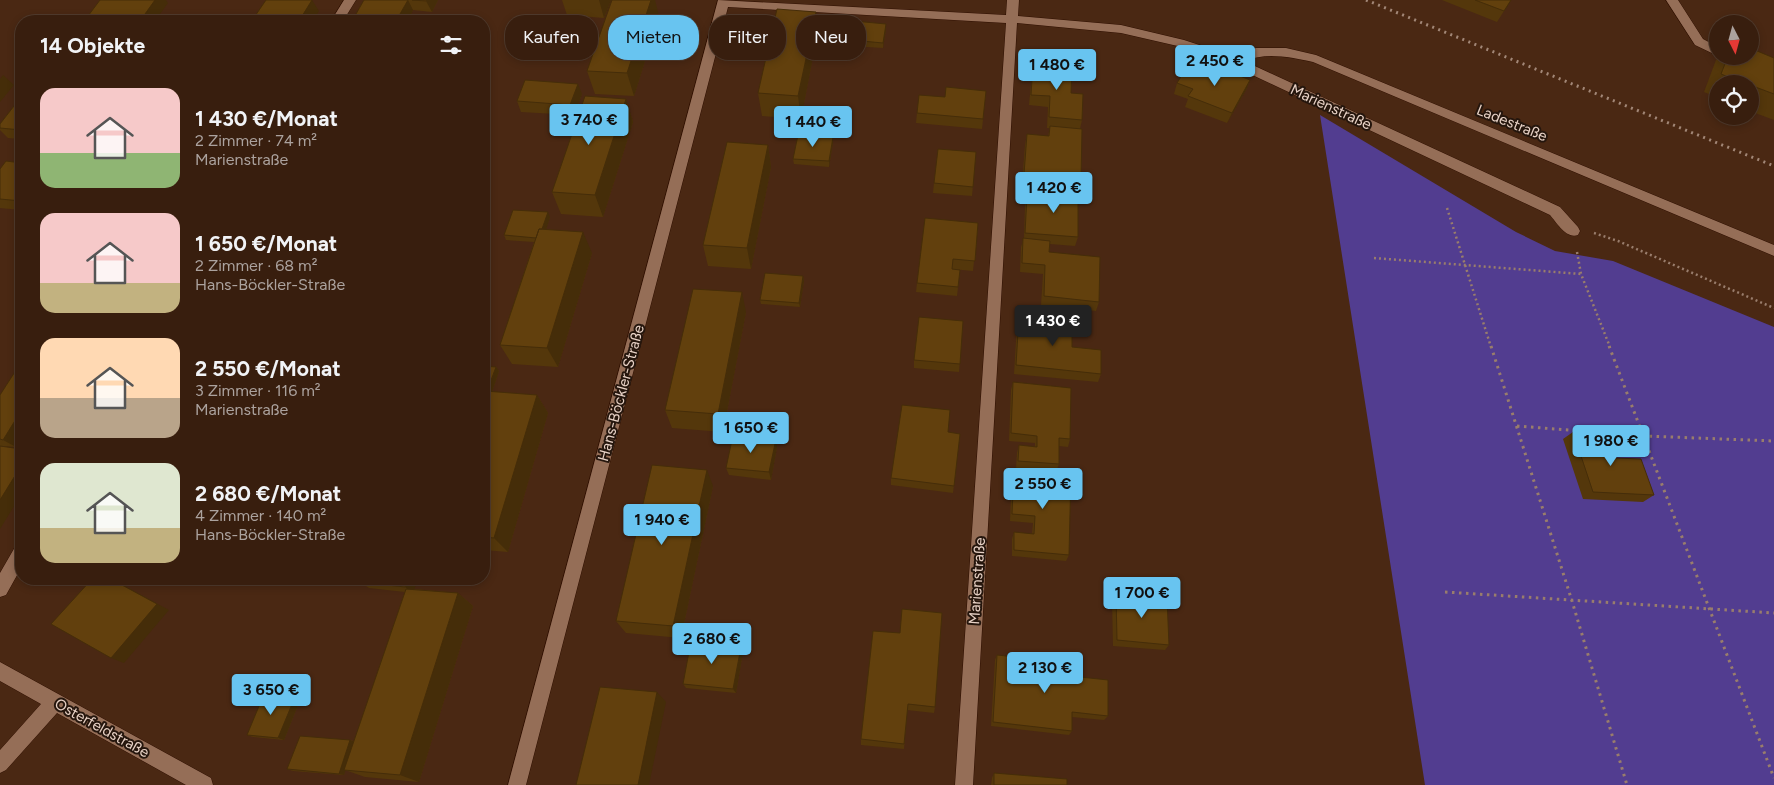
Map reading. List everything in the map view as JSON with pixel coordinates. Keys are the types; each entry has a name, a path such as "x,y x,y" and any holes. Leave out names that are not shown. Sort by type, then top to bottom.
{"street":[{"path":"341,15 350,0"},
{"path":"1012,19 1013,0"},
{"path":"1672,0 1698,42 1709,48"},
{"name":"Marienstraße","path":"724,1 1012,19 1121,29 1184,44 1233,61 1555,211 1573,231"},
{"name":"Hans-Böckler-Straße","path":"516,785 724,1"},
{"name":"Marienstraße","path":"964,785 1012,19"},
{"name":"Ladestraße","path":"1233,61 1256,52 1286,52 1316,59 1681,211 1774,252"},
{"path":"0,589 15,563"},
{"name":"Osterfeldstraße","path":"0,671 204,785"},
{"path":"0,764 54,701"}],"path":[{"path":"1447,208 1572,601 1628,785"},
{"path":"1774,308 1618,241 1598,234 1573,231 1581,274 1645,436 1774,778"},
{"path":"1374,258 1581,274"},
{"path":"1517,426 1645,436 1774,441"},
{"path":"1445,592 1774,613"}],"shaded area":[{"path":"1320,115 1516,232 1555,251 1613,261 1774,327 1774,785 1425,785"}],"building":[{"path":"100,0 155,0 144,15 89,15"},
{"path":"266,0 312,0 303,15 256,15"},
{"path":"364,0 408,0 399,15 355,15"},
{"path":"612,0 651,0 646,15 608,15 608,60 631,60 627,73 587,71 591,60 598,60 598,40"},
{"path":"1475,0 1511,0 1504,11"},
{"path":"777,9 816,12 815,15 796,15 796,60 806,60 798,96 758,93 765,60 786,60 786,15 776,15"},
{"path":"866,22 886,24 883,43 866,41"},
{"path":"1759,52 1774,58 1774,94 1759,88 1759,75 1721,74 1724,65 1759,65"},
{"path":"1033,64 1072,67 1071,93 1083,94 1082,120 1049,117 1050,96 1031,95"},
{"path":"1210,64 1250,80 1232,113 1188,96 1193,89 1177,83 1187,67 1205,73"},
{"path":"525,80 578,84 570,105 517,101"},
{"path":"946,87 986,91 983,119 917,113 919,95 945,97"},
{"path":"585,96 626,99 595,195 552,192"},
{"path":"15,105 15,129 0,128 0,124"},
{"path":"1050,126 1082,129 1081,179 1024,174 1027,134 1049,136"},
{"path":"798,135 833,137 829,161 793,159"},
{"path":"727,142 768,145 747,248 703,245"},
{"path":"938,149 976,152 973,187 934,183"},
{"path":"6,161 15,162 15,200 0,199 0,169"},
{"path":"1054,186 1078,188 1078,237 1025,233 1027,196 1054,198"},
{"path":"513,210 548,212 542,229 539,229 536,238 504,235"},
{"path":"925,218 978,223 975,261 953,259 952,269 960,270 958,287 917,283"},
{"path":"539,229 583,232 547,348 500,345"},
{"path":"1023,238 1050,241 1049,252 1100,257 1099,302 1044,296 1045,265 1022,263"},
{"path":"765,273 803,276 799,303 760,300"},
{"path":"693,289 742,292 718,414 665,410"},
{"path":"1019,316 1072,321 1072,347 1101,350 1101,374 1016,365"},
{"path":"919,317 963,321 960,364 914,360"},
{"path":"490,366 496,367 490,383"},
{"path":"15,372 15,421 3,440 0,439 0,395"},
{"path":"1013,382 1071,388 1070,439 1059,438 1059,464 1018,461 1019,445 1037,447 1037,436 1011,433"},
{"path":"490,391 537,395 494,538 490,538"},
{"path":"902,405 950,410 948,432 960,434 954,486 891,478"},
{"path":"1573,432 1606,433 1615,458 1641,459 1654,495 1593,492"},
{"path":"733,435 776,439 769,472 726,468"},
{"path":"0,446 15,448 15,476 0,500"},
{"path":"652,465 707,470 673,626 616,621"},
{"path":"1014,468 1071,473 1069,555 1014,550 1014,532 1034,534 1035,516 1012,514"},
{"path":"87,585 122,585 157,604 111,658 51,624"},
{"path":"387,585 406,585 405,587"},
{"path":"406,589 458,593 400,775 344,770"},
{"path":"1116,594 1167,598 1169,645 1117,640"},
{"path":"902,609 942,613 935,707 908,704 904,744 861,739 873,631 900,633"},
{"path":"691,641 741,647 733,689 683,684"},
{"path":"997,655 1071,663 1071,676 1108,680 1108,716 1072,712 1072,731 993,722"},
{"path":"600,687 657,692 638,785 576,785"},
{"path":"264,694 295,697 278,738 247,735"},
{"path":"300,736 350,740 339,774 287,769"},
{"path":"994,773 1067,779 1067,785 994,785"}],"railway":[{"path":"1366,0 1774,166"}]}
